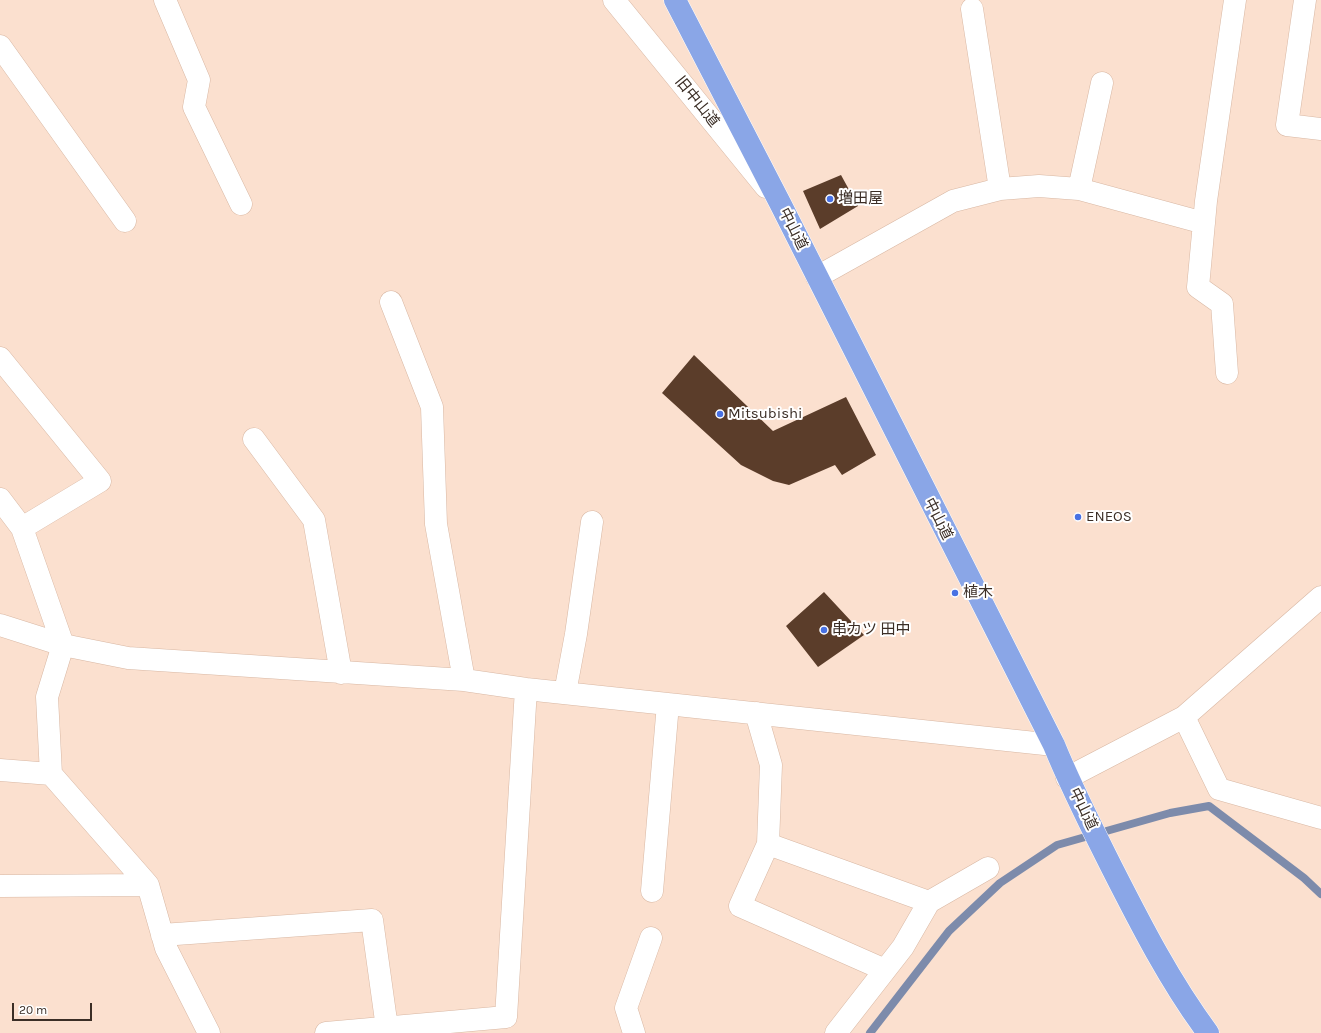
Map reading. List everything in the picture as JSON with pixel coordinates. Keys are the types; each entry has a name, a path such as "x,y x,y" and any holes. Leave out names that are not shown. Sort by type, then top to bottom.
{"highway":[{"name":"中山道","path":"675,0 780,203 1054,745 1067,778 1144,932 1187,1005 1208,1033"}],"street":[{"path":"165,0 199,80 194,107 241,204"},
{"name":"旧中山道","path":"614,0 780,203"},
{"path":"1227,373 1222,304 1198,287 1206,201 1235,0"},
{"path":"1305,0 1287,125 1321,129"},
{"path":"972,9 1000,189"},
{"path":"0,46 125,221"},
{"path":"1079,189 1102,83"},
{"path":"817,277 953,201 1000,189 1039,186 1079,189 1204,223"},
{"path":"391,302 432,407 436,524 464,680"},
{"path":"0,358 100,481 22,528"},
{"path":"254,439 314,520 340,672"},
{"path":"0,499 22,528 63,645 47,697 51,774 148,885 166,948 209,1033"},
{"path":"565,693 576,634 592,522"},
{"path":"1067,778 1184,717 1321,597"},
{"path":"0,624 63,645 128,658 464,680 526,689 1054,745"},
{"path":"326,1033 506,1017 526,689"},
{"path":"652,891 668,704"},
{"path":"756,713 771,765 768,844 740,906 885,970"},
{"path":"1184,717 1219,789 1321,818"},
{"path":"0,770 51,774"},
{"path":"768,844 929,902"},
{"path":"836,1033 903,947 929,902 988,868"},
{"path":"0,886 148,885"},
{"path":"162,935 372,920 387,1028"},
{"path":"634,1033 626,1008 651,938"}],"building":[{"name":"増田屋","path":"841,175 858,206 820,229 803,191"},
{"name":"Mitsubishi","path":"694,355 773,431 846,397 876,455 842,475 835,465 789,485 773,481 741,465 662,393"},
{"name":"串カツ 田中","path":"824,592 864,635 818,667 786,626"}],"waterway":[{"path":"870,1033 949,931 1000,883 1057,845 1170,813 1209,806 1304,878 1321,894"}],"place":[{"name":"増田屋","path":"830,199"},
{"name":"Mitsubishi","path":"720,414"},
{"name":"ENEOS","path":"1078,517"},
{"name":"植木","path":"955,593"},
{"name":"串カツ 田中","path":"824,630"}]}
